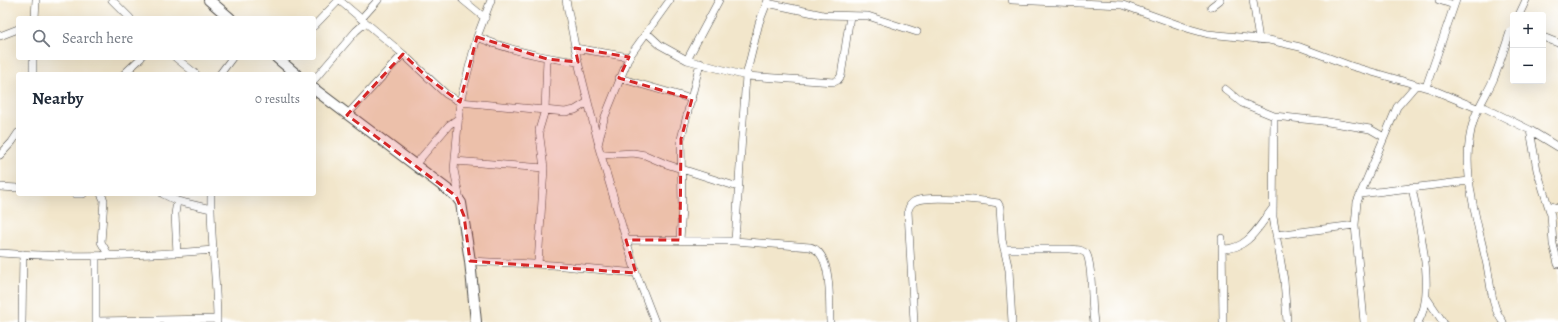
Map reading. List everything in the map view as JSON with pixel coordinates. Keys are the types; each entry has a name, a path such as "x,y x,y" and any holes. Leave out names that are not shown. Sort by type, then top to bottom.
{"street":[{"path":"35,16 36,0"},
{"path":"112,0 128,16"},
{"path":"209,0 228,16"},
{"path":"316,78 356,31 378,0"},
{"path":"463,0 484,18"},
{"path":"479,322 476,322 470,261 461,203 456,185 455,161 460,102 477,37 491,0"},
{"path":"566,0 578,62 600,155 636,273 655,322"},
{"path":"598,145 604,119 619,78 629,57 670,0"},
{"path":"686,60 720,0"},
{"path":"1012,0 1123,5 1190,29 1223,36 1285,43 1351,66 1426,88 1480,108 1530,130 1558,147"},
{"path":"1211,7 1220,0"},
{"path":"1253,0 1259,40"},
{"path":"1426,88 1455,2 1439,0"},
{"path":"1520,12 1526,0"},
{"path":"316,24 341,1 403,54 442,90 460,102 569,112 588,102"},
{"path":"735,241 746,76 759,23 768,2 823,15 868,16 917,32"},
{"path":"647,33 660,45 686,60 746,76 834,82 841,76 850,16"},
{"path":"0,36 16,30"},
{"path":"1503,322 1496,311 1469,181 1471,137 1474,119 1500,63 1510,32"},
{"path":"477,37 521,53 547,59 578,62"},
{"path":"1546,38 1558,43"},
{"path":"575,48 629,57"},
{"path":"347,115 403,54"},
{"path":"538,264 544,168 539,130 545,110 547,59"},
{"path":"32,72 33,60"},
{"path":"126,72 139,60"},
{"path":"178,60 194,72"},
{"path":"222,72 230,60"},
{"path":"282,60 294,72"},
{"path":"680,240 682,169 681,139 700,63"},
{"path":"619,78 692,99"},
{"path":"1364,322 1355,225 1356,208 1360,194 1399,104 1416,85"},
{"path":"1225,89 1242,103 1274,116 1322,121 1370,129 1384,137"},
{"path":"316,91 414,166 456,196 461,203"},
{"path":"1274,116 1273,208 1284,280 1287,322"},
{"path":"414,166 449,125 459,118"},
{"path":"1530,130 1537,170 1548,205 1558,264"},
{"path":"0,155 16,135"},
{"path":"600,155 633,153 645,155 682,169 738,186"},
{"path":"455,161 544,168"},
{"path":"1360,194 1469,181"},
{"path":"0,187 16,188"},
{"path":"1412,187 1425,266 1426,297 1418,322"},
{"path":"101,196 104,200 101,242 109,256"},
{"path":"167,196 177,201 211,209"},
{"path":"96,256 96,321 217,321 214,250 211,228 211,196"},
{"path":"914,322 908,210 910,204 916,200 939,199 998,203 1002,212 1004,249 1009,270 1012,322"},
{"path":"177,201 175,214 177,253"},
{"path":"1548,205 1558,208"},
{"path":"1222,249 1234,249 1244,244 1273,208"},
{"path":"1276,235 1355,225"},
{"path":"1222,238 1223,322"},
{"path":"626,240 735,241 810,247 819,250 824,258 827,273 830,322"},
{"path":"1004,249 1070,249 1080,250 1086,253 1090,264 1091,306 1094,322"},
{"path":"0,253 109,256 214,250"},
{"path":"22,322 23,254"},
{"path":"470,261 538,264 636,273"},
{"path":"1426,297 1443,322"}],"highlighted area":[{"path":"477,37 547,59 578,62 575,48 629,57 619,78 692,99 681,139 680,240 626,240 636,273 470,261 464,216 456,196 347,115 403,54 428,78 460,102"}]}
